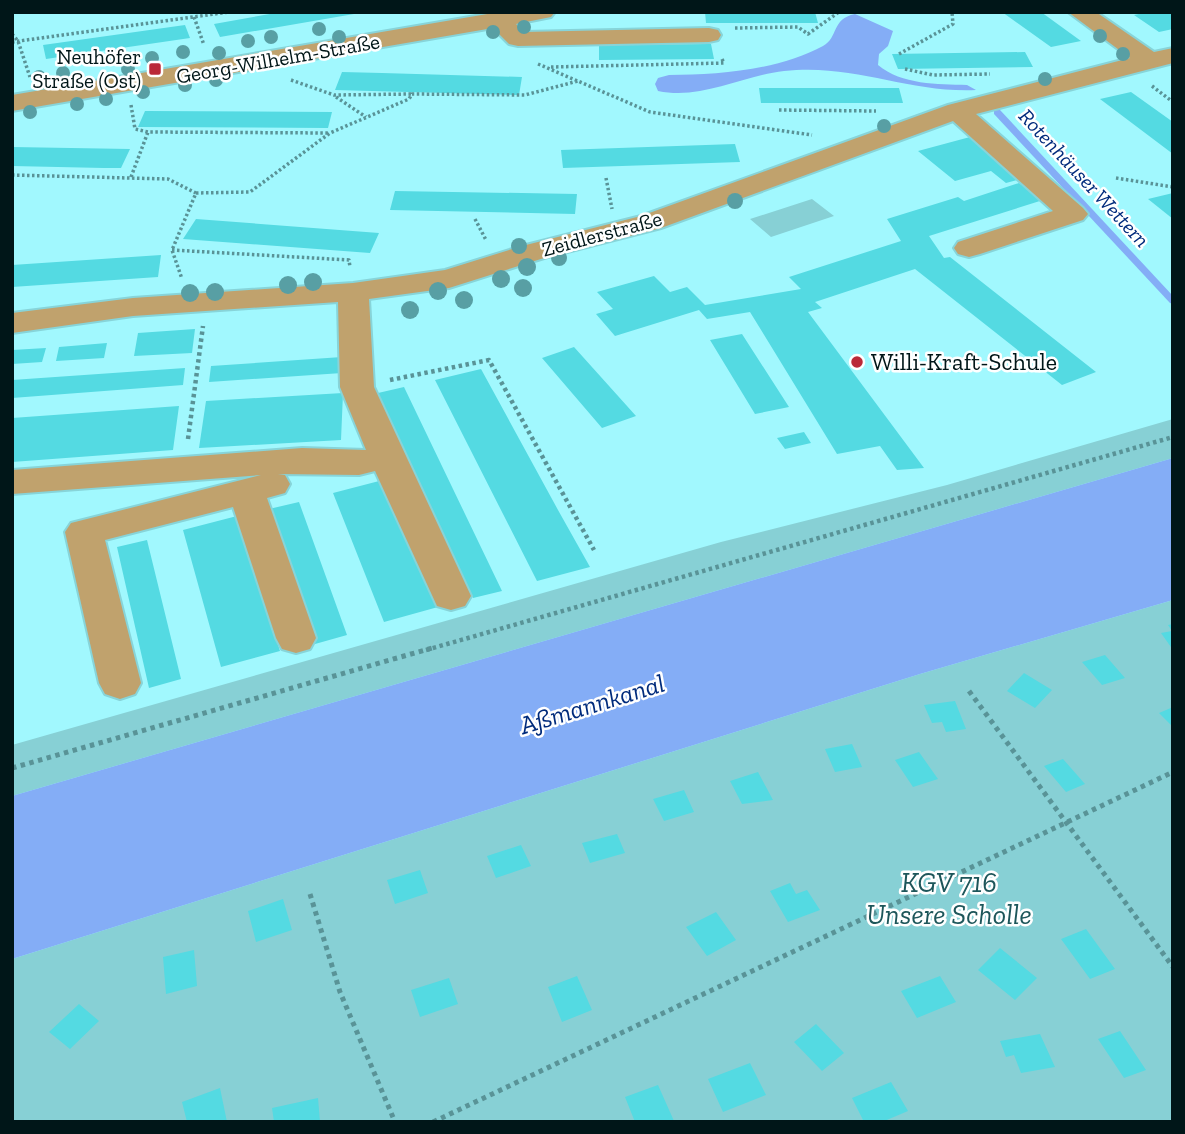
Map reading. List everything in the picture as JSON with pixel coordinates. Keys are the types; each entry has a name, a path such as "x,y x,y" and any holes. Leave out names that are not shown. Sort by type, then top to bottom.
{"street":[{"path":"411,12 426,33"},
{"name":"Georg-Wilhelm-Straße","path":"12,103 543,12"},
{"path":"1080,12 1161,58"},
{"path":"499,20 518,40 720,32"},
{"name":"Zeidlerstraße","path":"12,323 199,302 354,292 449,279 533,252 651,222 957,111 1161,58"},
{"path":"957,111 1073,214 970,248"},
{"path":"354,292 357,387 373,460 451,596"},
{"path":"12,482 302,460 373,460"},
{"path":"120,683 85,532 373,460"},
{"path":"246,491 296,638"}],"path":[{"path":"12,42 229,12"},
{"path":"720,32 799,27 808,34 839,12"},
{"path":"899,54 908,45 942,34 953,24 952,12"},
{"path":"194,17 204,46"},
{"path":"12,34 18,41 31,82"},
{"path":"535,62 650,112 864,144"},
{"path":"547,67 649,65"},
{"path":"905,69 933,75"},
{"path":"285,72 306,90 335,97 412,94 525,95 578,81"},
{"path":"12,175 131,177 168,180 196,193 250,192 330,133 409,99 412,94"},
{"path":"335,97 366,117"},
{"path":"130,99 135,129 148,132 330,133"},
{"path":"779,110 874,110 901,131"},
{"path":"131,177 148,132"},
{"path":"1116,178 1173,187"},
{"path":"172,250 196,193"},
{"path":"172,250 349,260 354,292"},
{"path":"172,250 199,302 184,469"},
{"path":"357,387 489,360 594,550"},
{"path":"12,768 1173,437"},
{"path":"969,691 1173,967"},
{"path":"433,1122 1173,772"},
{"path":"310,894 340,992 396,1122"}],"green space":[{"path":"812,199 834,216 771,237 750,219"},
{"path":"1173,419 1173,458 12,796 12,745 721,542 947,485"},
{"name":"KGV 716 Unsere Scholle","path":"1173,600 1173,1122 12,1122 12,959 920,674"}],"water":[{"path":"855,14 893,31 888,46 879,54 878,65 887,72 909,80 967,85 976,90 951,90 857,74 810,70 784,71 690,92 658,91 655,84 658,78 669,75 748,70 787,61 823,46 842,20"},
{"name":"Aßmannkanal","path":"1173,458 1173,600 920,674 12,959 12,796"}],"building":[{"path":"281,12 354,14 220,37 214,24"},
{"path":"705,12 815,12 818,23 706,23"},
{"path":"1002,12 1041,12 1081,41 1051,47"},
{"path":"1173,12 1173,29 1159,32 1134,15"},
{"path":"185,25 190,38 46,59 43,45"},
{"path":"711,44 714,59 599,60 599,45"},
{"path":"1025,52 1033,67 898,69 892,54"},
{"path":"342,72 522,77 519,95 335,90"},
{"path":"759,88 899,88 903,103 761,103"},
{"path":"1131,92 1173,122 1173,154 1100,99"},
{"path":"145,111 332,112 328,128 138,127"},
{"path":"970,137 1024,178 1006,183 991,171 955,181 918,151"},
{"path":"735,144 740,162 563,168 561,150"},
{"path":"12,147 130,149 121,168 104,168 12,166"},
{"path":"1019,183 1043,200 929,236 944,258 950,257 1096,372 1062,385 915,269 815,302 822,308 808,312 924,468 897,470 880,446 837,454 750,312 707,319 699,310 615,336 596,314 613,309 597,292 654,276 670,292 687,287 705,305 801,289 789,277 901,241 887,219 958,197 964,201"},
{"path":"395,191 577,194 575,214 390,210"},
{"path":"1173,193 1173,219 1148,199"},
{"path":"196,219 379,233 370,253 183,239"},
{"path":"161,255 158,277 12,287 12,265"},
{"path":"195,329 192,353 134,356 138,333"},
{"path":"742,334 789,407 755,414 710,340"},
{"path":"107,343 104,358 56,361 59,347"},
{"path":"574,347 636,416 602,428 542,358"},
{"path":"46,348 42,362 12,364 12,350"},
{"path":"342,357 342,373 209,382 211,366"},
{"path":"185,368 183,385 12,398 12,380"},
{"path":"481,369 590,567 537,581 435,380"},
{"path":"404,387 502,591 473,598 378,393"},
{"path":"343,393 341,440 199,448 206,401"},
{"path":"179,406 173,450 12,462 12,418"},
{"path":"804,432 811,443 785,449 777,438"},
{"path":"383,480 438,607 384,622 333,493"},
{"path":"299,502 347,635 315,644 269,509"},
{"path":"237,516 280,651 221,667 183,530"},
{"path":"147,540 181,679 149,688 117,547"},
{"path":"1173,624 1173,650 1161,633 1172,631 1168,625"},
{"path":"1105,655 1125,678 1102,685 1082,662"},
{"path":"1024,673 1052,690 1035,708 1007,691"},
{"path":"955,701 966,729 946,732 942,722 932,723 924,705"},
{"path":"1173,707 1173,727 1159,713"},
{"path":"852,744 862,767 835,772 825,749"},
{"path":"919,752 938,779 913,787 895,760"},
{"path":"1063,759 1085,784 1066,792 1044,766"},
{"path":"758,772 773,800 742,804 730,781"},
{"path":"684,790 694,812 664,821 653,799"},
{"path":"617,834 625,853 590,863 582,843"},
{"path":"521,845 531,866 496,878 487,856"},
{"path":"420,870 428,893 395,904 387,880"},
{"path":"790,883 796,894 807,890 820,910 788,922 770,891"},
{"path":"283,899 292,930 256,942 248,911"},
{"path":"716,912 736,940 707,956 686,927"},
{"path":"1086,929 1115,969 1090,979 1061,939"},
{"path":"1000,948 1037,978 1015,1000 978,970"},
{"path":"194,950 197,986 166,994 163,957"},
{"path":"577,976 592,1010 562,1022 548,987"},
{"path":"940,976 956,1002 917,1018 901,991"},
{"path":"449,978 458,1004 420,1017 411,990"},
{"path":"79,1004 99,1021 70,1049 49,1032"},
{"path":"816,1024 844,1053 822,1071 794,1042"},
{"path":"1120,1031 1146,1070 1124,1078 1098,1039"},
{"path":"1040,1034 1055,1067 1021,1073 1014,1055 1006,1057 1000,1041"},
{"path":"750,1063 766,1095 723,1112 708,1079"},
{"path":"891,1082 908,1111 882,1122 864,1122 852,1098"},
{"path":"658,1085 674,1121 635,1122 625,1097"},
{"path":"220,1088 227,1122 187,1122 182,1102"},
{"path":"318,1098 320,1122 274,1122 272,1108"}],"waterway":[{"name":"Rotenhäuser Wettern","path":"997,112 1173,301"}],"place":[{"name":"Neuhöfer Straße (Ost)","path":"155,69"},
{"name":"Willi-Kraft-Schule","path":"857,362"}]}
